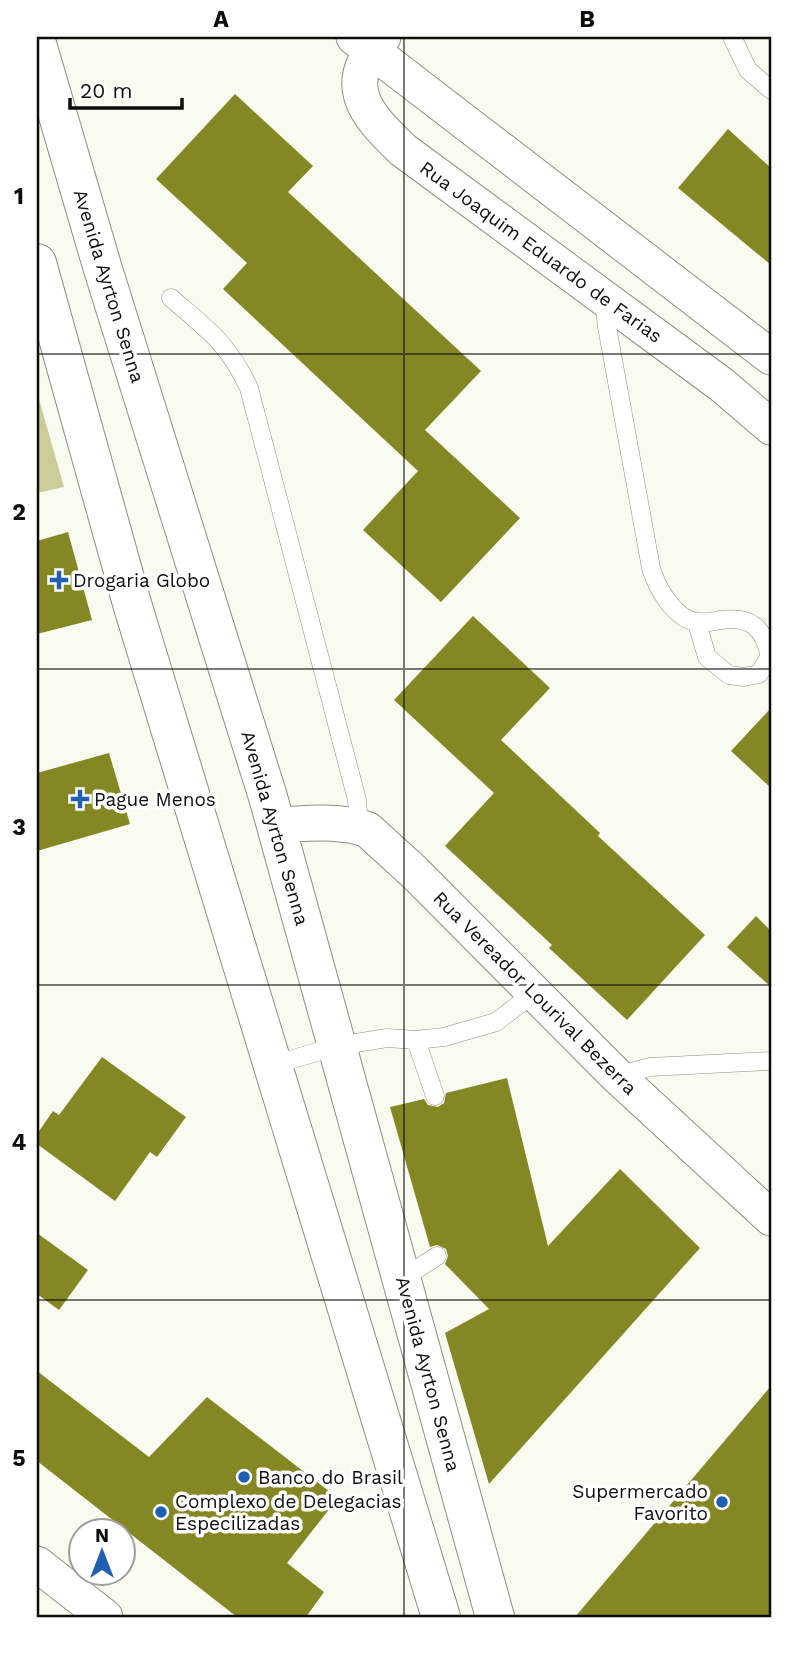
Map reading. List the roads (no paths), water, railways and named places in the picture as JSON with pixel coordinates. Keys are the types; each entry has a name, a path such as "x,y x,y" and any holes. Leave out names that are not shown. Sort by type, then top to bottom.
{"main road":[{"name":"Avenida Ayrton Senna","path":"37,44 102,266 275,825 495,1617"},
{"path":"37,263 133,607 440,1617"}],"street":[{"name":"Rua Joaquim Eduardo de Farias","path":"771,357 369,41 359,74 360,87 369,115 381,129 403,150 722,385 771,427"},
{"path":"275,825 359,827"},
{"name":"Rua Vereador Lourival Bezerra","path":"359,827 368,830 414,872 617,1076 771,1217"},
{"path":"37,1564 105,1617"}],"lane":[{"path":"732,37 748,70 771,90"},
{"path":"170,298 220,340 237,363 249,388 357,800 359,827"},
{"path":"604,299 651,568 657,587 667,602 697,623"},
{"path":"273,1065 337,1046 387,1038 416,1040 444,1037 496,1022 534,993"},
{"path":"416,1040 435,1096"},
{"path":"617,1076 650,1067 771,1061"},
{"path":"402,1279 437,1256"}],"place":[{"name":"Drogaria Globo","path":"59,580"},
{"name":"Pague Menos","path":"80,799"},
{"name":"Banco do Brasil","path":"244,1477"},
{"name":"Supermercado Favorito","path":"722,1502"},
{"name":"Complexo de Delegacias Especilizadas","path":"161,1512"}]}
